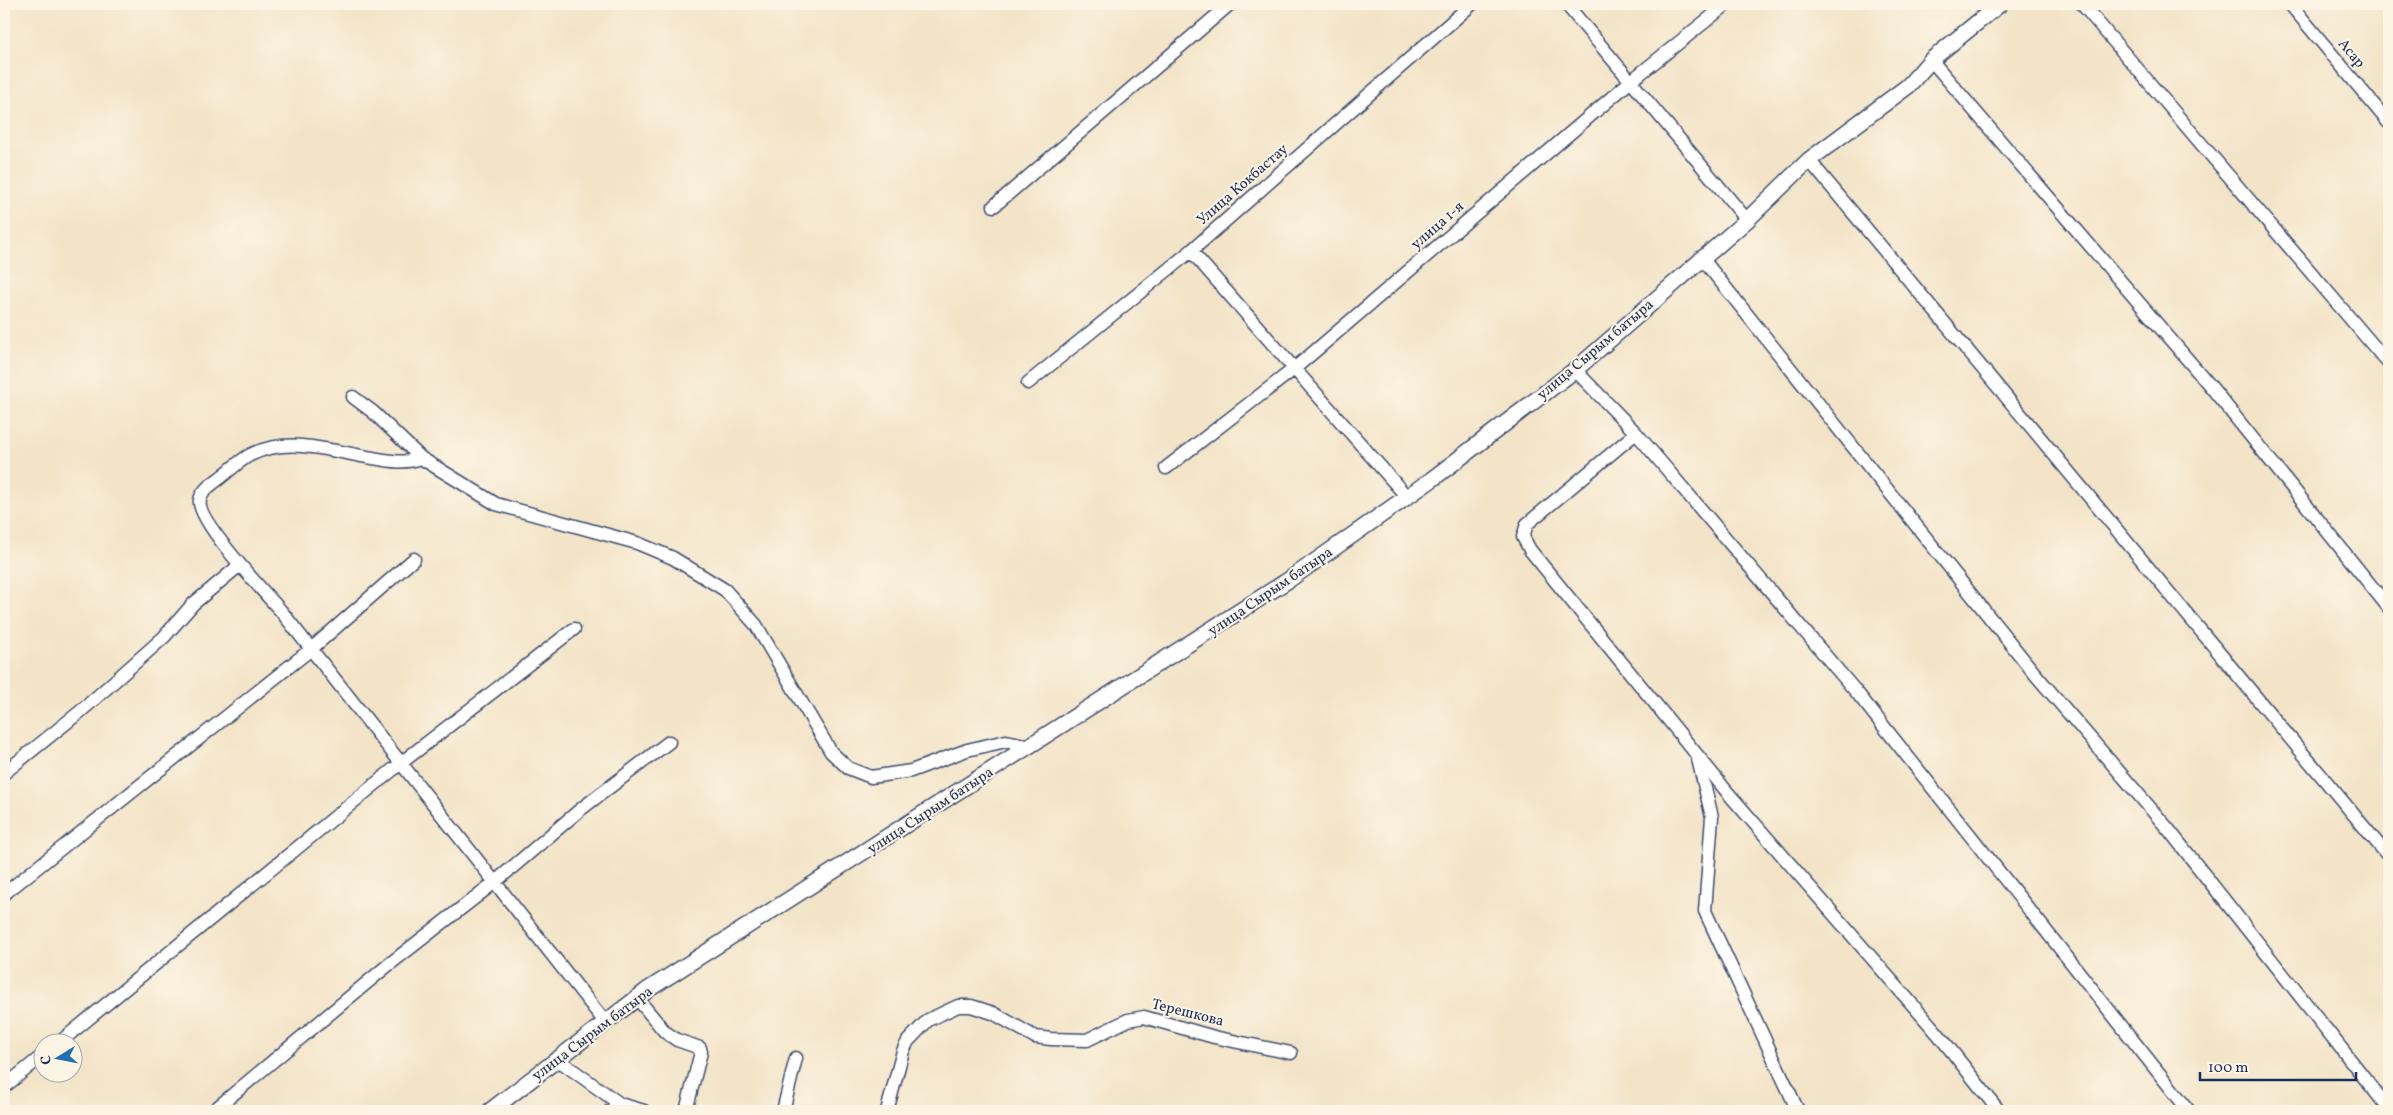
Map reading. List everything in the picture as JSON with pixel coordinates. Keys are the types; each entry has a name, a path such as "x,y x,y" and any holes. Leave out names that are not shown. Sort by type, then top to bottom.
{"street":[{"path":"994,206 1230,4"},
{"name":"Улица Кокбастау","path":"1028,383 1191,251 1472,4"},
{"path":"1566,4 1747,220"},
{"name":"улица 1-я","path":"1166,468 1294,369 1631,81 1727,4"},
{"name":"улица Сырым батыра","path":"490,1111 638,998 1290,579 1406,497 1575,370 1701,257 1747,220 1809,160 1908,86 1931,60 2000,4"},
{"path":"2082,4 2389,364"},
{"name":"Асар","path":"2290,4 2389,123"},
{"path":"1931,60 2212,388 2389,608"},
{"path":"1809,160 2389,857"},
{"path":"1191,251 1406,497"},
{"path":"1701,257 2035,674 2169,830 2389,1110"},
{"path":"1575,370 1636,433 1858,694 2189,1111"},
{"path":"353,397 373,412 421,458 496,504 637,543 673,558 725,590 756,625 832,752 848,768 871,777 889,776 911,771 967,750 1006,741 1030,746"},
{"path":"1636,433 1527,524 1523,537 1530,550 1696,755 1938,1034 1999,1111"},
{"path":"421,458 409,462 393,461 316,446 292,445 250,455 206,488 200,498 199,506 204,518 240,564 281,612 605,1022"},
{"path":"4,894 310,650 414,559"},
{"path":"4,773 81,711 164,637 194,604 240,564"},
{"path":"72,1032 401,763 574,628"},
{"path":"213,1111 387,966 495,882 581,809 669,742"},
{"path":"1696,755 1712,817 1705,911 1798,1111"},
{"path":"638,998 665,1032 677,1040 700,1048 701,1052 686,1111"},
{"name":"Терешкова","path":"887,1111 903,1052 916,1031 939,1013 958,1006 971,1006 993,1013 1035,1037 1051,1040 1087,1040 1128,1020 1144,1017 1214,1037 1291,1052"},
{"path":"557,1058 615,1108 644,1111"},
{"path":"783,1111 796,1058"},
{"path":"4,1087 32,1064"}]}
